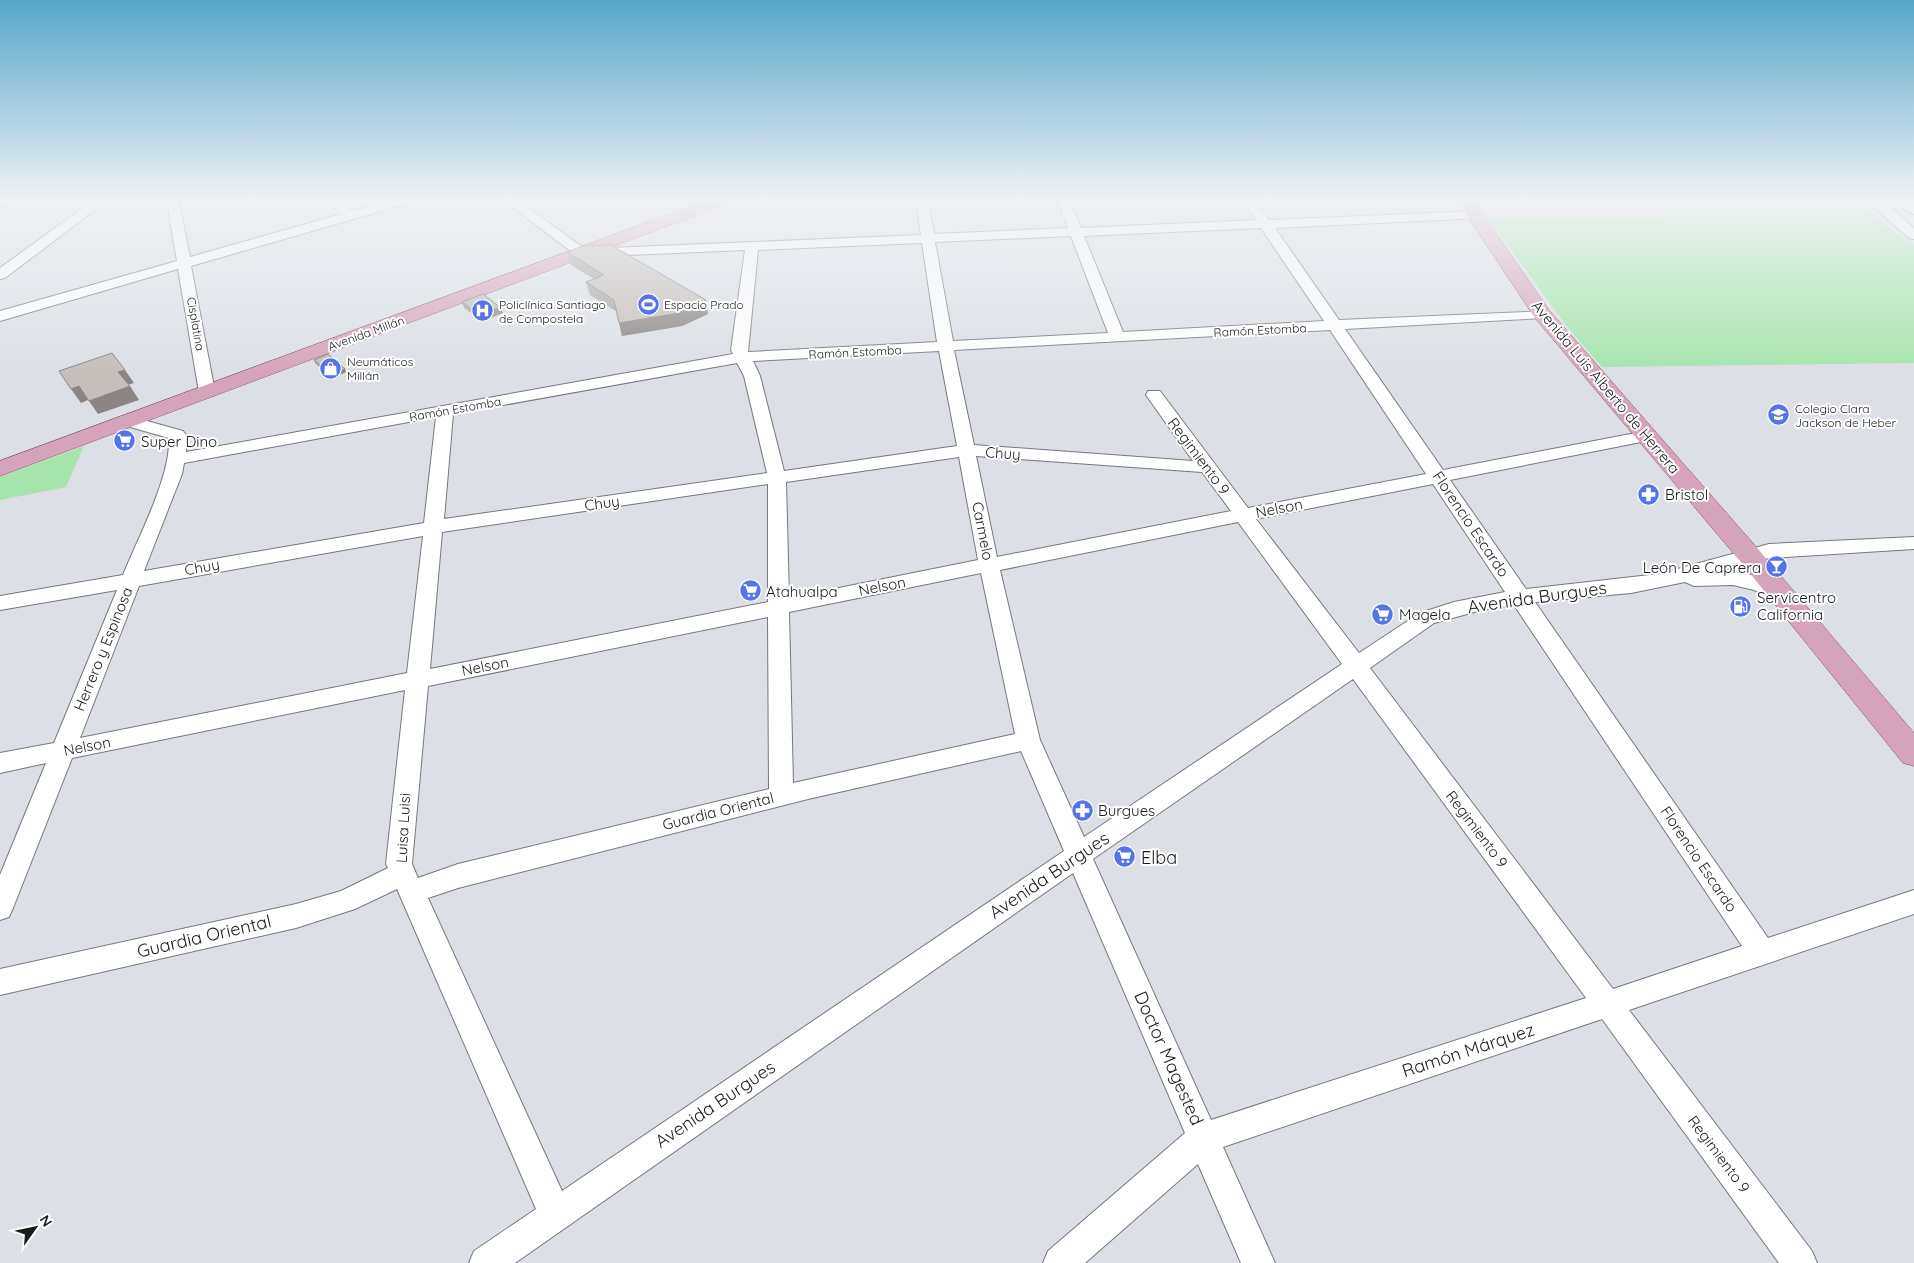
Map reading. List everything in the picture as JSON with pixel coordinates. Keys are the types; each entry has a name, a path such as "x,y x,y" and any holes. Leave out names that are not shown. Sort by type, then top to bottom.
{"main road":[{"name":"Avenida Millán","path":"0,469 574,256"},
{"name":"Avenida Luis Alberto de Herrera","path":"1504,256 1542,314 1749,555 1914,754"}],"street":[{"path":"0,275 26,256"},
{"name":"Cisplatina","path":"185,256 208,392"},
{"path":"2,314 211,256"},
{"path":"751,256 739,346 742,357 752,376 777,478 782,796"},
{"name":"Carmelo","path":"931,256 946,347 989,565 1028,740 1078,855"},
{"path":"1085,256 1118,338"},
{"name":"Florencio Escardo","path":"1287,256 1762,952"},
{"name":"Ramón Estomba","path":"176,459 742,357 1542,314"},
{"name":"Regimiento 9","path":"1154,395 1800,1263"},
{"name":"Luisa Luisi","path":"445,411 431,527 399,864 555,1213"},
{"name":"Herrero y Espinosa","path":"0,908 173,474 178,448 177,436 129,421"},
{"name":"Nelson","path":"0,763 1646,436"},
{"name":"Chuy","path":"0,603 431,527 967,450 1207,467"},
{"name":"Avenida Burgues","path":"486,1263 555,1213 1427,618 1460,607 1659,581 1769,551 1914,542"},
{"name":"Avenida Burgues","path":"1679,576 1698,579 1733,578 1760,585 1783,596"},
{"name":"Guardia Oriental","path":"0,982 303,914 407,883 458,876 782,796 1028,740"},
{"name":"Doctor Magested","path":"1078,855 1258,1263"},
{"name":"Ramón Márquez","path":"1060,1263 1204,1138 1914,902"}],"green space":[{"path":"1515,256 1914,256 1914,363 1602,367 1568,328"},
{"path":"84,446 66,487 0,500 0,477"}],"building":[{"name":"Espacio Prado","path":"573,256 630,256 706,300 679,313 619,323 614,300 586,282 604,275"},
{"path":"483,294 500,307 479,315 462,302"},
{"path":"112,353 125,370 118,372 130,386 89,401 79,386 71,389 59,371"},
{"name":"Neumáticos Millán","path":"328,354 345,369 330,375 314,360"}],"place":[{"name":"Espacio Prado","path":"648,304"},
{"name":"Policlínica Santiago de Compostela","path":"483,311"},
{"name":"Neumáticos Millán","path":"331,368"},
{"name":"Colegio Clara Jackson de Heber","path":"1779,415"},
{"name":"Super Dino","path":"125,441"},
{"name":"Bristol","path":"1649,494"},
{"name":"León De Caprera","path":"1777,567"},
{"name":"Atahualpa","path":"750,591"},
{"name":"Servicentro California","path":"1741,606"},
{"name":"Magela","path":"1383,614"},
{"name":"Burgues","path":"1082,810"},
{"name":"Elba","path":"1125,857"}]}
